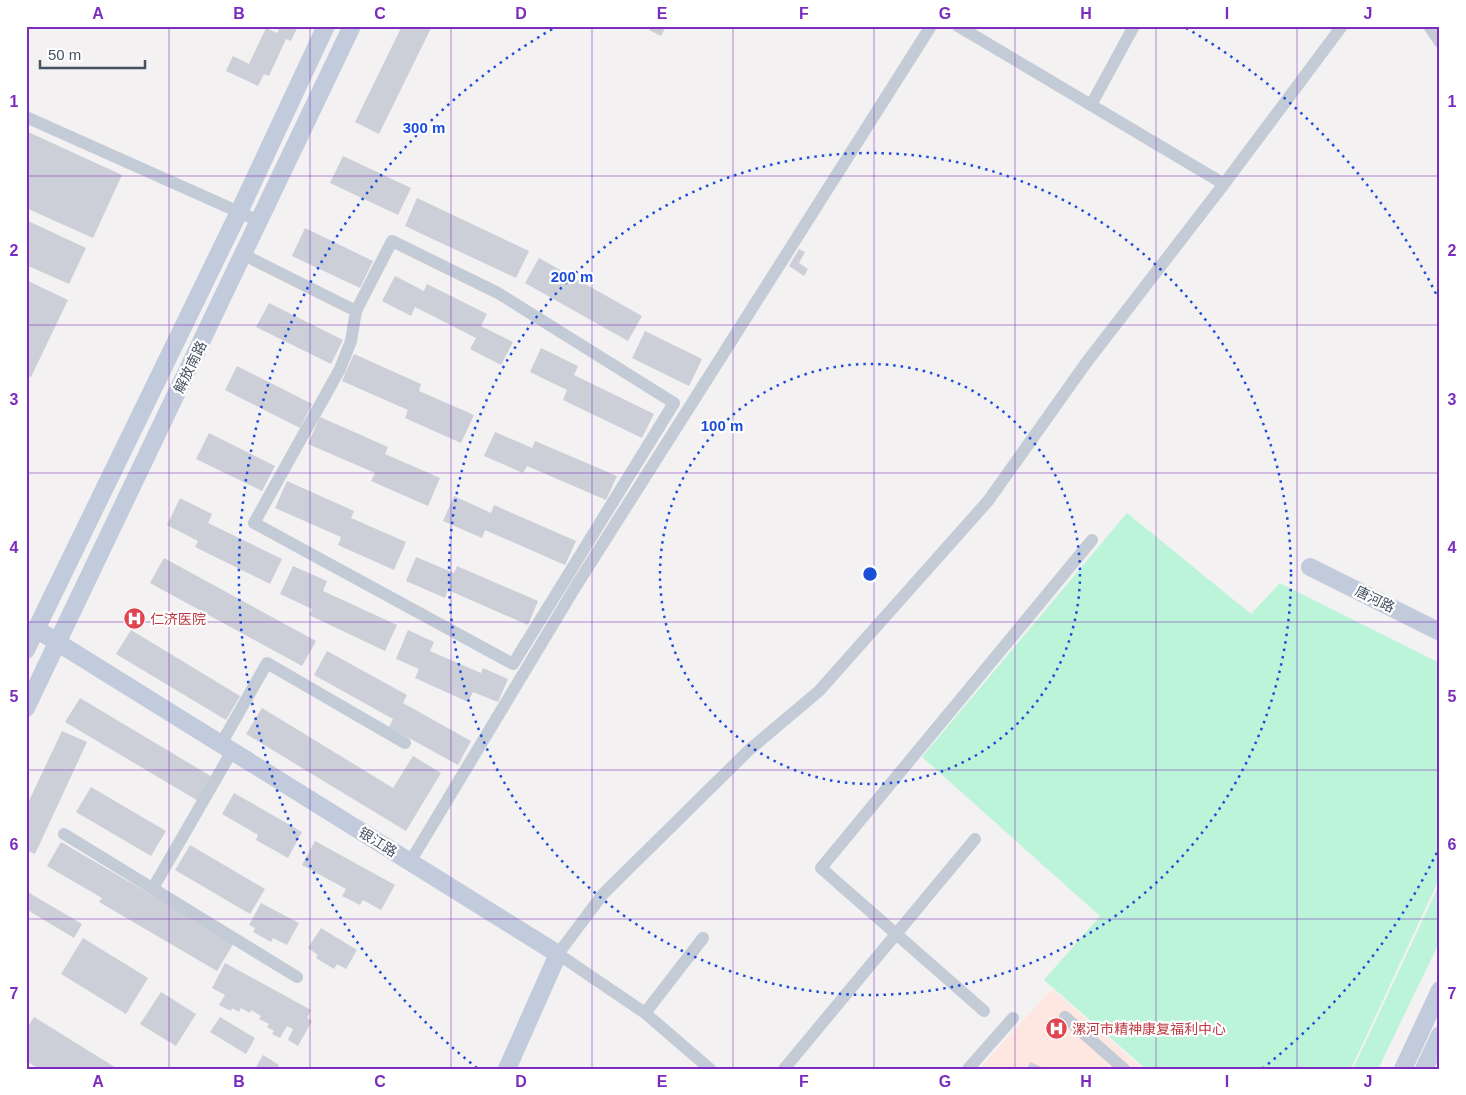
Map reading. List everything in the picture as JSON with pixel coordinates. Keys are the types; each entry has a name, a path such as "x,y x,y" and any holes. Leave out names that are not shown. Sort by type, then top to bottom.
{"main road":[{"name":"解放南路","path":"26,650 239,212 326,26"},
{"name":"解放南路","path":"26,708 260,222 352,26"},
{"name":"唐河路","path":"1310,567 1440,632"},
{"name":"银江路","path":"36,629 558,954"},
{"path":"507,1069 558,954"},
{"path":"1403,1069 1440,990"},
{"path":"1424,1069 1440,1034"}],"street":[{"path":"410,862 576,586 931,26"},
{"path":"958,26 1224,184"},
{"path":"1091,105 1134,26"},
{"path":"558,954 603,894 748,750 820,691 988,501 1086,363 1224,184 1342,26"},
{"path":"1430,26 1440,42"},
{"path":"26,117 260,222"},
{"path":"392,241 498,293 674,404 513,664 254,523 340,369 351,340 356,311 392,241"},
{"path":"244,255 356,311"},
{"path":"984,1011 821,868 1092,540"},
{"path":"153,888 226,748 267,663 405,743"},
{"path":"64,834 297,977"},
{"path":"784,1069 975,839"},
{"path":"645,1013 703,938"},
{"name":"银江路","path":"558,954 645,1013 710,1069"},
{"path":"1065,1017 1124,1069"},
{"path":"968,1069 1013,1018"}],"shaded area":[{"name":"漯河市精神康复福利中心","path":"1052,989 1143,1069 979,1069"}],"green space":[{"path":"1127,513 1251,614 1280,583 1440,663 1440,877 1351,1069 1146,1069 1044,980 1100,916 922,757"},
{"path":"1440,883 1440,941 1378,1069 1353,1069"}],"building":[{"path":"281,26 298,26 291,41 286,39 269,76 264,74 258,86 226,71 233,56 249,64 266,28 277,33"},
{"path":"402,26 432,26 379,134 355,122"},
{"path":"650,26 666,26 661,36 649,30"},
{"path":"26,131 122,175 93,238 26,208"},
{"path":"343,156 411,188 398,215 330,183"},
{"path":"417,198 529,251 516,278 405,226"},
{"path":"26,220 86,248 69,284 26,265"},
{"path":"305,228 373,261 360,288 292,256"},
{"path":"799,249 805,252 799,263 808,269 804,276 789,266"},
{"path":"539,258 642,316 628,341 525,283"},
{"path":"395,276 424,291 427,284 487,314 481,326 513,342 501,365 470,349 476,338 415,307 411,316 382,301"},
{"path":"26,280 68,300 31,377 26,375"},
{"path":"269,303 343,340 331,364 256,327"},
{"path":"645,331 702,359 689,386 632,358"},
{"path":"541,348 578,366 574,375 654,414 642,438 563,400 567,390 530,372"},
{"path":"354,354 421,384 419,391 474,415 461,443 405,418 408,410 342,381"},
{"path":"237,366 312,404 300,428 225,390"},
{"path":"320,417 388,447 385,454 440,478 428,506 371,481 375,473 308,444"},
{"path":"495,432 532,448 535,441 617,476 606,500 527,466 523,473 484,456"},
{"path":"209,433 275,466 262,491 196,459"},
{"path":"287,481 354,511 351,518 406,542 394,570 338,545 341,537 275,508"},
{"path":"454,496 491,513 494,505 576,541 565,565 485,530 482,538 443,521"},
{"path":"180,498 212,514 208,523 282,559 270,584 195,547 198,541 167,525"},
{"path":"416,557 454,573 457,566 538,601 528,625 448,590 445,598 406,581"},
{"path":"164,558 316,641 302,666 150,583"},
{"path":"293,566 327,581 323,591 397,625 385,651 309,615 312,609 280,594"},
{"path":"131,630 240,696 226,720 116,654"},
{"path":"408,630 434,642 430,651 481,673 483,668 508,679 498,702 473,692 468,702 415,678 419,669 396,659"},
{"path":"327,651 407,695 403,703 471,741 458,765 389,727 393,719 314,675"},
{"path":"80,698 214,778 200,802 65,722"},
{"path":"262,708 393,788 413,756 441,773 406,831 246,734"},
{"path":"62,731 87,742 35,854 26,850 26,807"},
{"path":"91,787 166,831 151,856 76,812"},
{"path":"234,793 302,832 288,858 256,840 258,835 222,814"},
{"path":"315,841 395,885 381,910 363,900 360,905 342,896 346,889 302,865"},
{"path":"61,842 234,943 217,971 99,902 102,898 47,866"},
{"path":"190,845 265,889 250,914 175,870"},
{"path":"26,891 82,924 74,938 26,909"},
{"path":"261,903 299,923 287,945 273,938 271,942 253,932 255,928 249,925"},
{"path":"321,928 357,950 346,969 337,964 334,969 316,958 318,955 308,948"},
{"path":"83,938 148,978 126,1014 61,974"},
{"path":"225,963 311,1010 307,1018 312,1021 298,1046 288,1040 293,1029 287,1026 280,1038 272,1034 274,1031 267,1027 269,1024 259,1019 261,1016 251,1010 250,1013 241,1008 239,1012 232,1008 231,1011 219,1005 225,995 212,988"},
{"path":"161,992 196,1014 176,1046 140,1024"},
{"path":"34,1017 118,1069 39,1069 26,1061 26,1030"},
{"path":"220,1017 255,1038 246,1054 210,1032"},
{"path":"263,1055 279,1065 276,1069 255,1069"},
{"path":"1030,1062 1046,1069 1027,1069"}],"place":[{"name":"仁济医院","path":"134,619"},
{"name":"漯河市精神康复福利中心","path":"1056,1029"}]}
